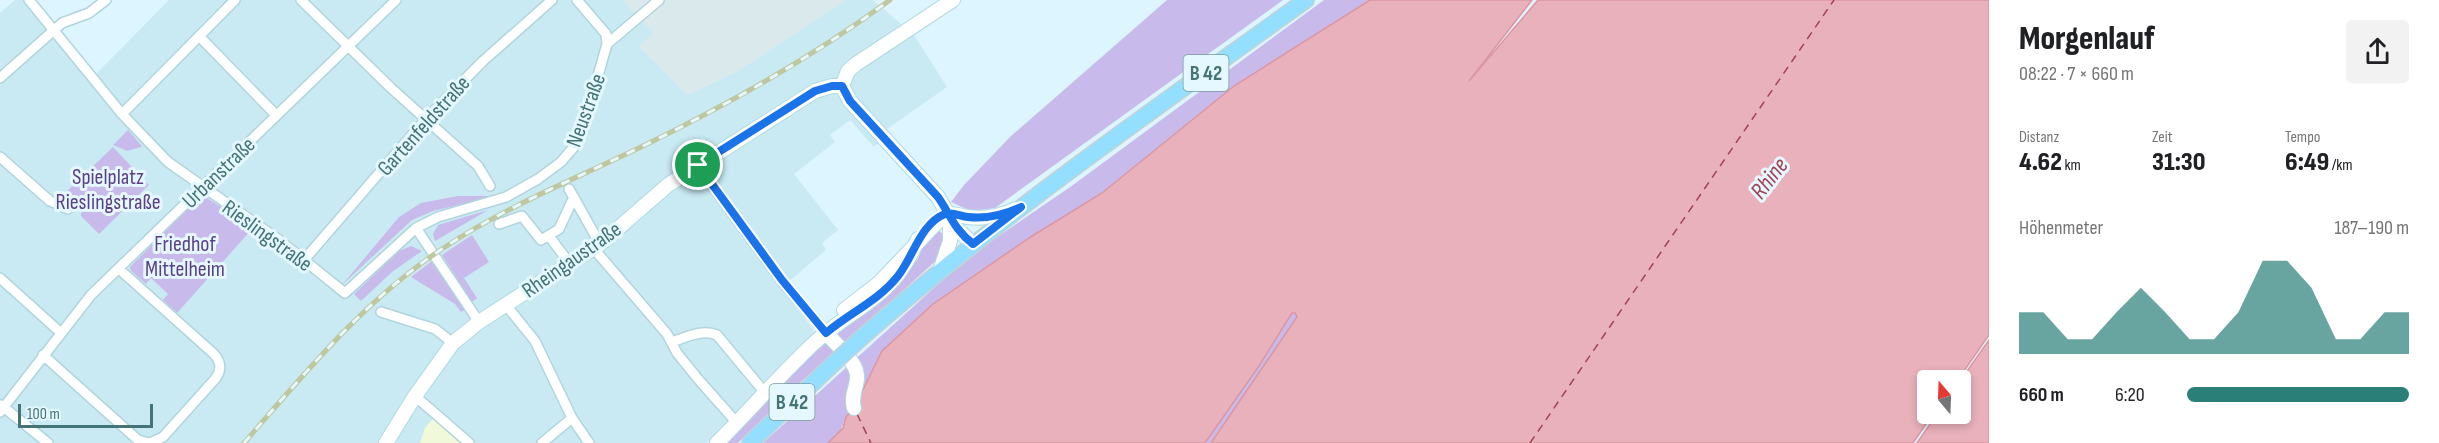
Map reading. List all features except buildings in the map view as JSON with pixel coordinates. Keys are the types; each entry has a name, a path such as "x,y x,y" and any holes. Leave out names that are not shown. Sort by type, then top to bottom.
{"main road":[{"path":"953,0 856,64 848,71 842,86 848,99 938,197 973,244"},
{"name":"B 42","path":"750,443 861,338 973,244 1306,0"},
{"name":"Rheingaustraße","path":"386,443 415,396 453,343 479,322 597,246 645,203 698,165 815,91 832,86 842,86"},
{"path":"717,443 826,333 886,289 905,266 918,239 939,218 992,217 1021,207"},
{"path":"940,271 948,251 953,217"},
{"path":"826,333 855,369 857,380 852,397 854,408"}],"street":[{"name":"Rieslingstraße","path":"29,0 122,114 168,162 248,218 345,293 416,228 438,217 493,202"},
{"path":"0,78 62,23 89,13 106,0"},
{"path":"122,114 235,0"},
{"path":"301,0 425,120 478,166 490,186"},
{"name":"Urbanstraße","path":"1,408 91,295 396,0"},
{"name":"Gartenfeldstraße","path":"304,260 425,120 483,61 552,0"},
{"path":"577,0 606,34 608,44"},
{"name":"Neustraße","path":"493,202 538,179 568,155 586,118 608,44 659,0"},
{"path":"199,36 276,115"},
{"path":"0,157 50,201 68,209"},
{"path":"698,165 782,280 826,333"},
{"path":"499,224 522,216 541,240 559,229 572,193 597,246 698,379 737,423"},
{"path":"416,228 479,322"},
{"path":"549,236 570,264"},
{"path":"43,355 138,440 150,443 163,437 216,378 220,373 220,364 214,354 119,269"},
{"path":"0,278 60,332"},
{"path":"506,304 534,341 572,418 588,443"},
{"path":"381,312 435,328 453,343"},
{"path":"672,342 697,334 717,335 766,394"},
{"path":"415,396 470,443"},
{"path":"1,408 48,443"},
{"path":"542,443 572,418"}],"shaded area":[{"path":"15,0 24,0 45,25 55,27 96,74 169,0 623,0 654,33 639,46 687,95 734,73 846,0 873,0 914,35 947,87 877,136 881,141 874,147 850,120 830,135 835,142 794,174 838,230 822,243 826,250 781,288 815,332 707,443 0,443 0,13"},
{"path":"623,0 846,0 734,73 687,95 639,46 653,33"},
{"path":"435,416 466,443 420,443 425,428"}],"green space":[{"path":"1167,0 1283,0 995,208 971,211 951,202 964,185 1011,136"},
{"path":"1324,0 1370,0 1234,86 1102,193 1029,238 933,304 846,417 839,434 828,443 763,443 968,257 1073,185"},
{"path":"128,130 141,147 127,151 113,145"},
{"name":"Spielplatz Rieslingstraße","path":"113,147 149,185 99,234 81,216 79,201 66,192"},
{"path":"458,196 488,196 488,198 433,211 412,220 342,285 399,217 421,203"},
{"name":"Friedhof Mittelheim","path":"199,197 207,198 253,228 177,313 163,300 168,294 151,278 146,284 131,271 130,267"},
{"path":"488,210 435,241 433,234 438,225"},
{"path":"938,230 946,237 938,259 793,389 738,443 724,443 807,354 880,302 918,259 923,244"},
{"path":"472,235 489,262 464,278 477,298 472,302 442,255"},
{"path":"411,246 422,251 392,272 361,301 354,294 399,251"},
{"path":"432,261 465,310 461,312 455,304 411,277"},
{"path":"1292,313 1296,313 1297,317 1211,443 1205,443 1259,366"}],"water":[{"name":"Rhine","path":"1370,0 1532,0 1469,81 1538,0 1989,0 1989,335 1965,370 1917,370 1917,424 1926,424 1913,443 1211,443 1297,317 1295,313 1292,313 1259,366 1205,443 828,443 843,428 846,417 854,408 882,351 933,304 1029,238 1102,193 1234,86"},
{"path":"1989,340 1989,443 1917,443 1930,424 1971,424 1971,370 1968,370"}],"ferry route":[{"path":"1530,443 1834,0"},
{"path":"857,414 871,443"}],"railway":[{"path":"244,443 314,363 363,313 416,267 445,247 517,205 643,146 739,96 831,41 890,0"}],"route":[{"path":"698,165 782,280 826,333 876,299 886,289 900,274 918,239 939,218 944,215 947,214 951,213 981,218 992,217 1021,207 973,244 950,220 947,214 944,206 938,197 844,94 842,86 824,87 815,91 698,165"}]}
